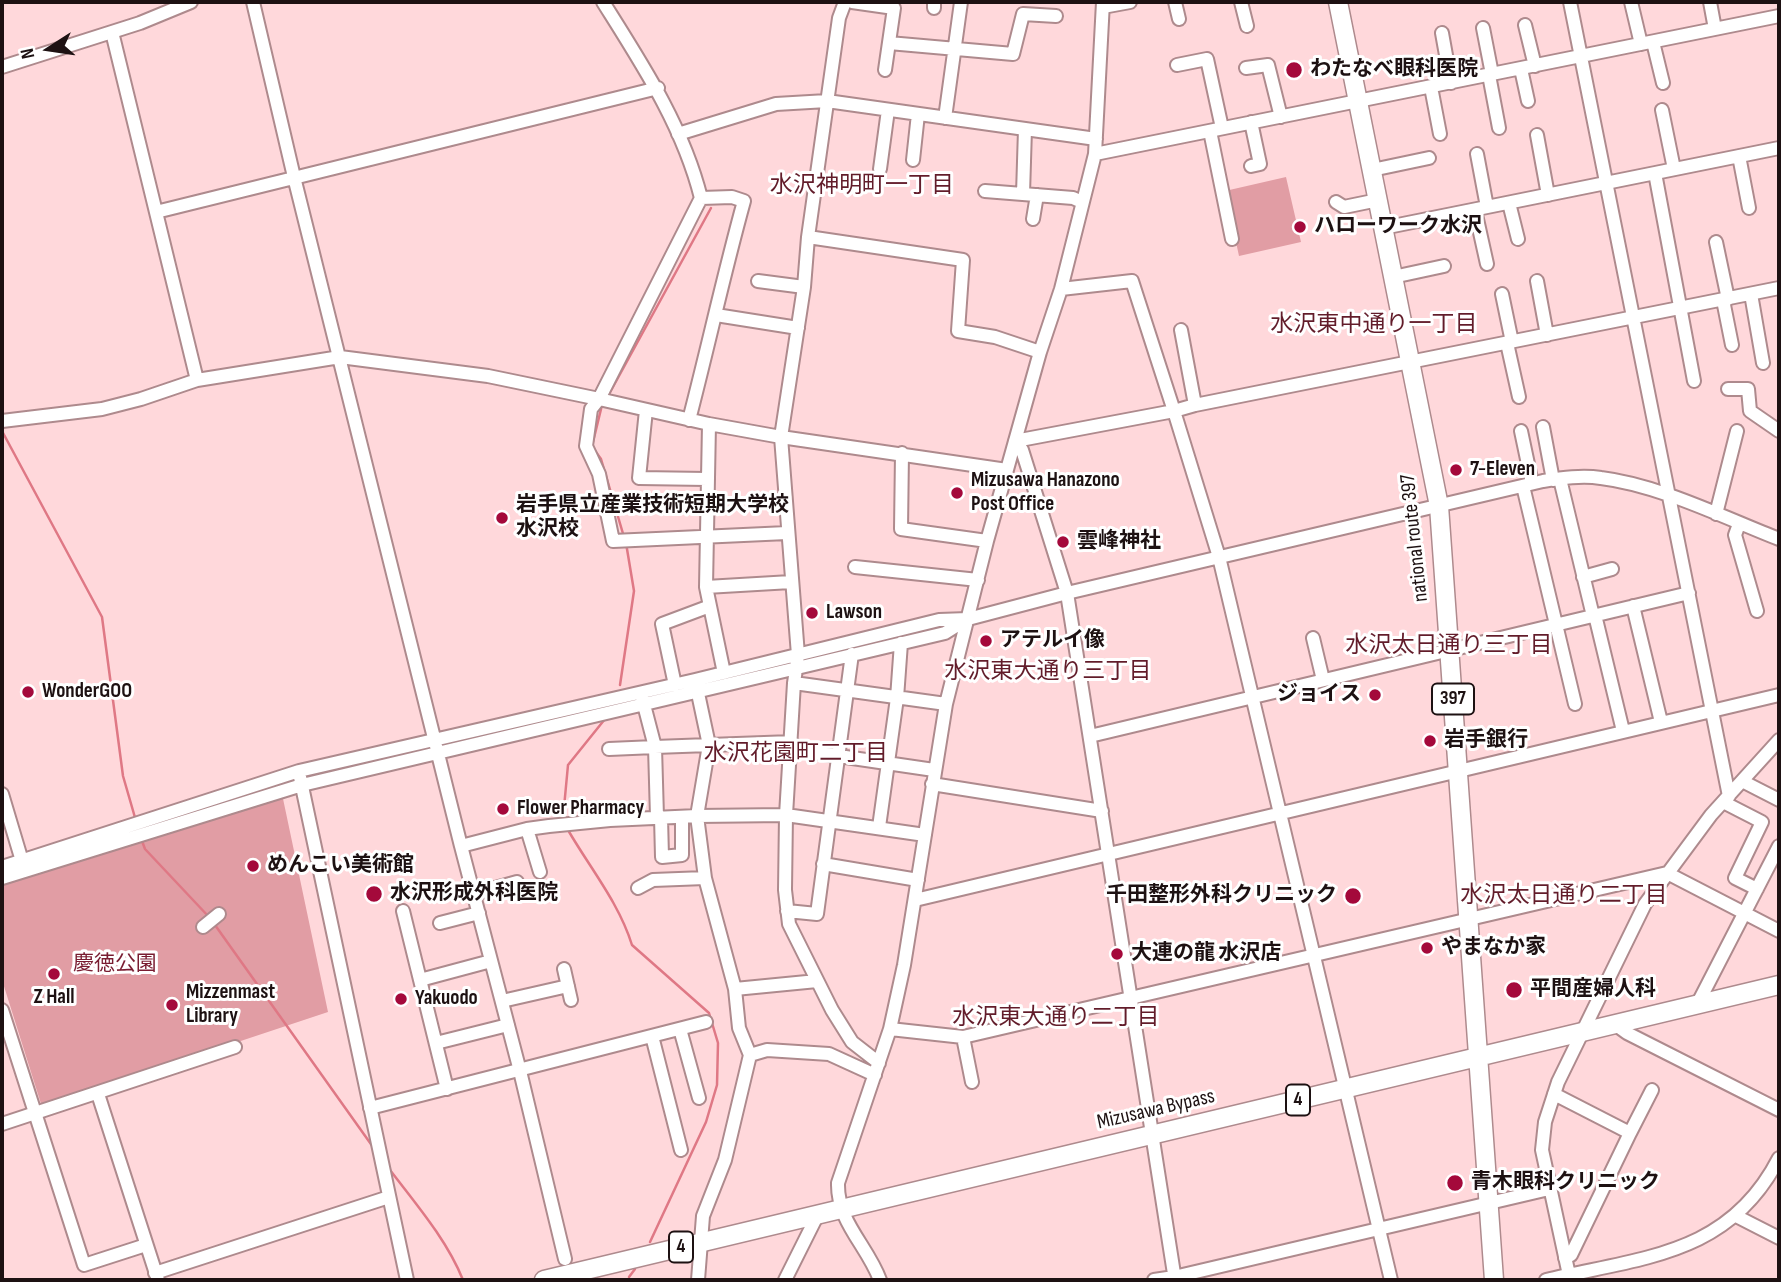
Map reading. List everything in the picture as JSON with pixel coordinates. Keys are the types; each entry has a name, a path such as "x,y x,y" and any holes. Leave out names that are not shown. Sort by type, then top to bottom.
{"highway":[{"name":"national route 397","path":"1338,2 1438,506 1488,1203"},
{"name":"Mizusawa Bypass","path":"544,1280 1779,985"},
{"name":"397","path":"1488,1203 1494,1280"}],"street":[{"path":"2,67 112,32 191,2"},
{"path":"253,2 294,177 565,1259"},
{"path":"603,2 658,88 694,170 701,198 592,409 586,446 599,474 612,541 787,533"},
{"path":"845,2 839,18 808,237 804,287 781,438 797,661 786,815 787,911 789,924 817,981 852,1042 877,1069"},
{"path":"852,2 894,8 885,70"},
{"path":"945,118 961,2"},
{"path":"880,1280 846,1223 837,1196 838,1182 890,1029 904,965 946,705 987,541 1040,352 1061,289 1095,154 1103,4 1130,2"},
{"path":"1175,2 1179,19"},
{"path":"1241,2 1247,26"},
{"path":"1570,2 1712,710 1726,799 1762,822 1735,878 1757,889"},
{"path":"1631,2 1663,83"},
{"path":"1710,2 1715,29"},
{"path":"889,43 1013,54 1023,14 1056,16"},
{"path":"1095,154 1779,16"},
{"path":"1524,25 1535,66"},
{"path":"1483,29 1499,128"},
{"path":"112,32 197,380"},
{"path":"1442,33 1451,83"},
{"path":"1177,65 1207,59 1232,239"},
{"path":"1246,68 1268,65 1281,117"},
{"path":"1521,69 1528,101"},
{"path":"1431,87 1440,134"},
{"path":"156,212 658,88"},
{"path":"678,134 776,104 827,101 1096,139"},
{"path":"880,169 888,110"},
{"path":"1662,110 1674,169"},
{"path":"913,160 918,114"},
{"path":"1251,122 1260,164 1251,166"},
{"path":"1023,194 1025,129"},
{"path":"1537,135 1548,195"},
{"path":"1383,228 1779,148"},
{"path":"1476,154 1487,264"},
{"path":"1739,156 1749,208"},
{"path":"1372,170 1429,158"},
{"path":"1655,173 1694,381"},
{"path":"985,191 1073,198 1082,202"},
{"path":"1033,219 1037,195"},
{"path":"689,420 716,316 720,285 744,201 732,197 701,198"},
{"path":"1336,202 1344,207 1378,200"},
{"path":"1509,202 1518,239"},
{"path":"808,237 963,260 958,331 995,337 1040,352"},
{"path":"1716,242 1732,345"},
{"path":"1393,277 1444,266"},
{"path":"758,281 804,287"},
{"path":"1061,289 1132,281 1219,557 1391,1280"},
{"path":"1537,281 1547,335"},
{"path":"1015,440 1174,411 1779,288"},
{"path":"1502,294 1519,397"},
{"path":"1751,294 1763,363"},
{"path":"716,316 798,328"},
{"path":"1181,330 1195,405"},
{"path":"2,421 102,409 197,380 340,357 488,376 781,438 902,453 1007,470"},
{"path":"1728,389 1748,389 1750,411 1779,431"},
{"path":"646,410 639,478 707,479"},
{"path":"709,424 706,587 724,673"},
{"path":"1543,427 1623,731"},
{"path":"1521,431 1528,485 1575,704"},
{"path":"1716,514 1737,431"},
{"path":"1015,440 1022,450 1067,593 1175,1279"},
{"path":"902,453 901,529 987,541"},
{"path":"2,878 129,832 300,778 797,661 939,620 968,619 1067,593 1557,479 1601,478 1635,484 1779,539"},
{"path":"1739,524 1735,535 1757,611"},
{"path":"855,567 978,580"},
{"path":"1583,577 1612,569"},
{"path":"706,587 791,582"},
{"path":"1090,736 1689,593"},
{"path":"675,685 662,624 710,606"},
{"path":"1633,606 1661,722"},
{"path":"642,698 675,685 696,685 724,673 852,654 945,633 968,619"},
{"path":"1313,638 1323,680"},
{"path":"879,827 897,698 901,643"},
{"path":"787,911 817,914 852,654"},
{"path":"794,683 946,705"},
{"path":"696,685 709,745 697,816 705,878 735,989 739,1028 750,1055 725,1160 703,1216 698,1280"},
{"path":"915,900 1779,695"},
{"path":"642,698 655,747 662,857 682,855 682,817"},
{"path":"1569,1275 1542,1150 1545,1122 1554,1094 1636,920 1667,873 1726,799 1779,740"},
{"path":"609,749 709,745 792,746 838,756 934,770"},
{"path":"300,778 407,1280"},
{"path":"1742,781 1779,800"},
{"path":"932,784 1102,811"},
{"path":"2,794 22,860"},
{"path":"461,846 527,829 598,821 697,816 786,815 925,835"},
{"path":"527,829 540,872"},
{"path":"2,867 129,832"},
{"path":"1697,1006 1757,889 1774,868 1779,846"},
{"path":"823,864 918,880"},
{"path":"890,1029 963,1037 1667,873 1779,931"},
{"path":"638,888 653,880 705,878"},
{"path":"474,894 517,882"},
{"path":"403,911 447,1089"},
{"path":"440,923 479,913"},
{"path":"420,980 491,961"},
{"path":"564,969 571,1000"},
{"path":"735,989 817,981"},
{"path":"502,1001 568,986"},
{"path":"2,1010 84,1265 146,1245"},
{"path":"370,1108 706,1022"},
{"path":"436,1043 508,1025"},
{"path":"1616,1025 1779,1110"},
{"path":"680,1029 699,1098"},
{"path":"652,1036 681,1150"},
{"path":"963,1037 972,1082"},
{"path":"2,1124 235,1046"},
{"path":"750,1055 767,1050 829,1054 877,1069"},
{"path":"1565,1258 1571,1255 1652,1090"},
{"path":"98,1094 157,1277 389,1197"},
{"path":"1554,1094 1630,1133"},
{"path":"1546,1280 1688,1245 1702,1239 1736,1216 1765,1183 1779,1158"},
{"path":"1154,1280 1175,1279 1549,1189"},
{"path":"786,1280 818,1214"},
{"path":"1736,1216 1779,1238"}],"green space":[{"path":"1286,177 1301,242 1239,256 1225,191"},
{"name":"慶徳公園","path":"282,794 328,1012 42,1107 2,980 2,884"}],"waterway":[{"path":"608,396 711,208"},
{"path":"593,442 602,405"},
{"path":"2,431 102,617 123,776 136,821"},
{"path":"593,448 601,459 624,537"},
{"path":"620,685 634,591 626,543"},
{"path":"563,818 568,765 605,719"},
{"path":"568,830 612,900 632,945 709,1013 718,1043 717,1085 706,1122 650,1242"},
{"path":"142,841 145,849 209,917"},
{"path":"215,925 373,1147"},
{"path":"390,1170 440,1237 463,1280"},
{"path":"629,1277 635,1269"}],"place":[{"name":"わたなべ眼科医院","path":"1294,70"},
{"name":"ハローワーク水沢","path":"1300,227"},
{"name":"7-Eleven","path":"1456,470"},
{"name":"Mizusawa Hanazono Post Office","path":"957,493"},
{"name":"岩手県立産業技術短期大学校 水沢校","path":"502,518"},
{"name":"雲峰神社","path":"1063,542"},
{"name":"Lawson","path":"812,613"},
{"name":"アテルイ像","path":"986,641"},
{"name":"WonderGOO","path":"28,692"},
{"name":"ジョイス","path":"1375,695"},
{"name":"岩手銀行","path":"1430,741"},
{"name":"Flower Pharmacy","path":"503,809"},
{"name":"めんこい美術館","path":"253,866"},
{"name":"水沢形成外科医院","path":"374,894"},
{"name":"千田整形外科クリニック","path":"1353,896"},
{"name":"やまなか家","path":"1427,948"},
{"name":"大連の龍 水沢店","path":"1117,954"},
{"name":"Z Hall","path":"54,974"},
{"name":"平間産婦人科","path":"1514,990"},
{"name":"Yakuodo","path":"401,999"},
{"name":"Mizzenmast Library","path":"172,1005"},
{"name":"青木眼科クリニック","path":"1455,1183"}],"district":[{"name":"水沢神明町一丁目","path":"862,186"},
{"name":"水沢東中通り一丁目","path":"1374,325"},
{"name":"水沢太日通り三丁目","path":"1449,646"},
{"name":"水沢東大通り三丁目","path":"1048,672"},
{"name":"水沢花園町二丁目","path":"796,754"},
{"name":"水沢太日通り二丁目","path":"1564,896"},
{"name":"水沢東大通り二丁目","path":"1056,1018"}]}
